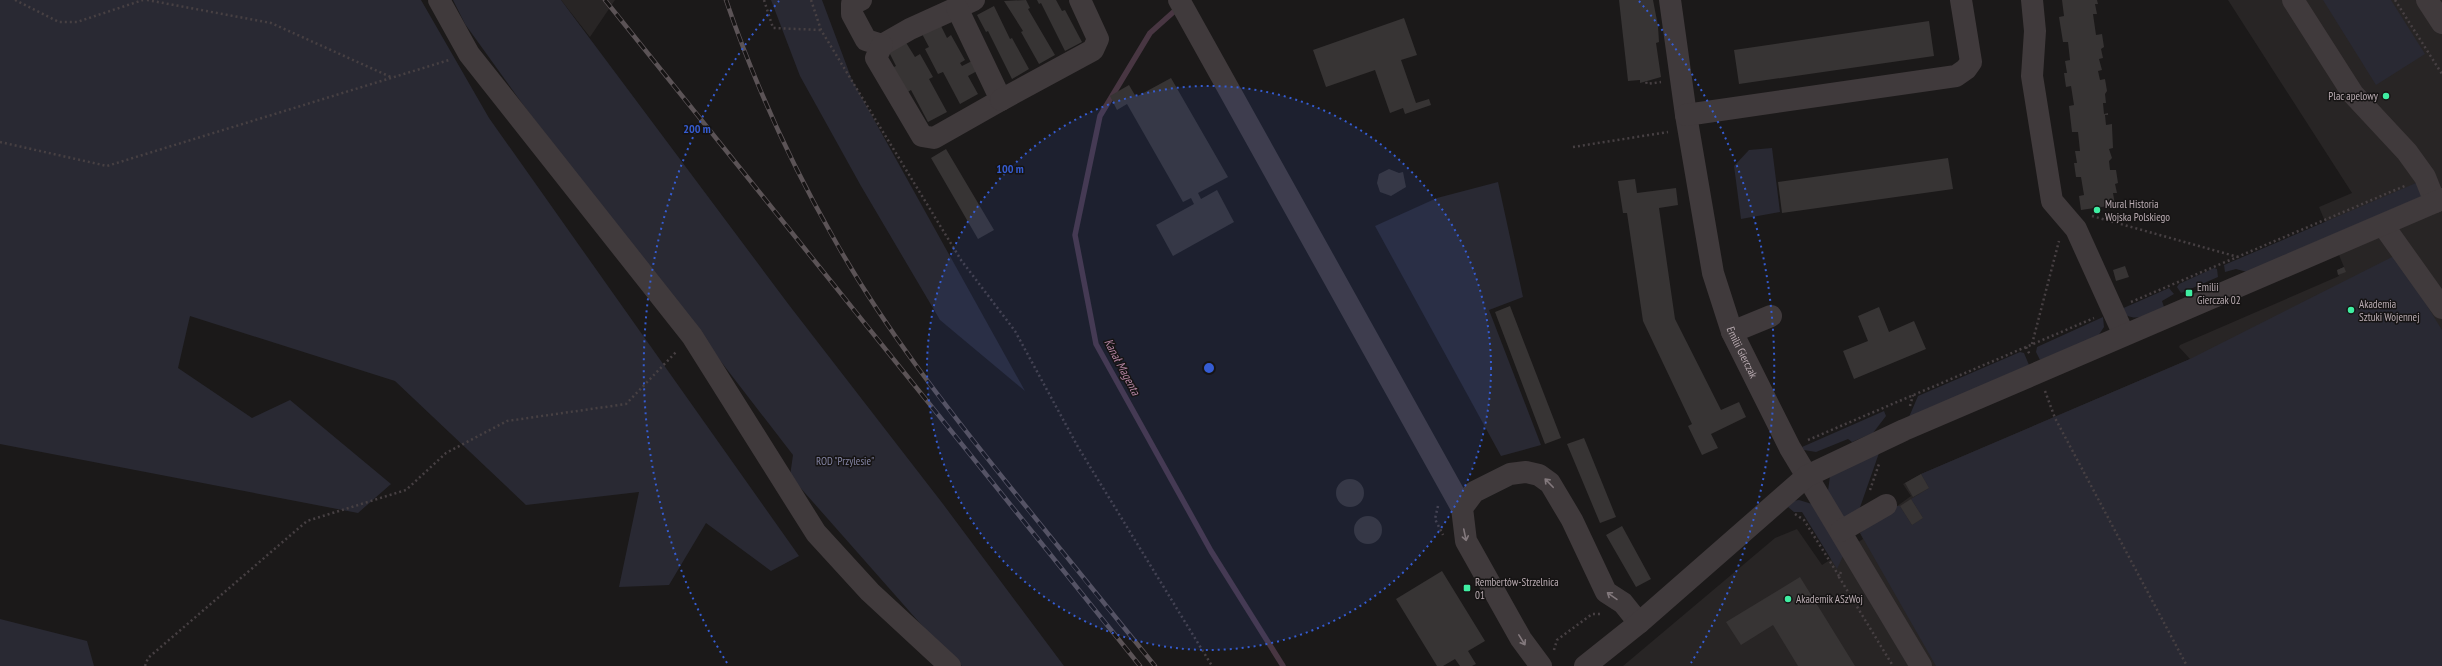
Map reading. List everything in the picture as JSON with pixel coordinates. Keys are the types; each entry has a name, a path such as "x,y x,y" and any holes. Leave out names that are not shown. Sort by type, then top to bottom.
{"street":[{"path":"439,0 469,54 692,336 816,533 870,592 950,666"},
{"path":"861,0 852,4 852,14 866,40 882,45"},
{"path":"1001,100 953,6 882,45 876,58 922,136 934,138 1093,50 1098,39 1080,0"},
{"path":"1179,0 1462,508 1466,541 1521,639 1547,661"},
{"name":"Emilii Gierczak","path":"1670,0 1686,115 1713,273 1732,332 1790,448 1921,666"},
{"path":"1686,115 1956,76 1966,69 1970,62 1961,0"},
{"path":"2032,0 2035,31 2032,76 2052,201 2076,229 2124,335"},
{"path":"1585,666 1639,623 1807,476 1904,430 2439,201 2426,177 2407,152 2353,94 2293,0"},
{"path":"2427,0 2442,23"},
{"path":"2383,225 2442,308"},
{"path":"1732,332 1771,316"},
{"path":"1462,508 1474,492 1510,474 1526,472 1539,475 1550,483 1572,520 1606,592 1623,604 1639,623"},
{"path":"1841,531 1886,505"}],"path":[{"path":"15,0 59,22 77,22 143,0"},
{"path":"147,0 271,22 393,78"},
{"path":"764,0 773,28 821,30"},
{"path":"811,0 821,30 962,260 1015,331 1078,447 1212,666"},
{"path":"2395,0 2442,74"},
{"path":"0,142 107,166 469,54"},
{"path":"1646,82 1647,84 1662,82"},
{"path":"1573,147 1669,132"},
{"path":"2090,216 2238,257"},
{"path":"2032,344 2048,280 2067,218"},
{"path":"145,666 148,658 307,521 406,490 446,454 507,421 626,404 692,336"},
{"path":"2039,372 2055,418 2187,666"},
{"path":"1776,503 1804,520 1839,577"},
{"path":"1547,661 1557,640 1592,614 1607,614 1623,604"}],"shaded area":[{"path":"561,0 615,0 590,37"},
{"name":"Akademia Sztuki Wojennej","path":"2228,0 2442,0 2442,666 1623,666 1775,538 1797,529 1822,565 1863,539 1860,533 1911,496 1903,484 1921,474 2190,359 2179,347 2180,345 2339,276 2337,270 2344,267 2319,207 2352,193"}],"green space":[{"path":"0,0 421,0 489,118 799,556 771,571 706,523 669,585 619,587 639,492 526,505 395,381 190,316 178,368 252,418 290,400 391,484 358,513 0,444"},
{"name":"ROD \"Przylesie\"","path":"453,0 561,0 789,305 943,504 1064,666 962,666 948,655 790,476 793,455 524,106 465,24"},
{"path":"771,0 822,0 852,80 1025,391 940,320 861,186 800,76"},
{"path":"2323,0 2391,0 2425,54 2376,85"},
{"path":"1772,148 1780,212 1741,219 1734,166 1749,150"},
{"path":"1498,182 1523,297 1489,310 1541,445 1501,456 1375,226 1437,198"},
{"path":"2416,183 2423,194 2419,199 2247,272 2236,269 2225,272 2224,265"},
{"name":"Akademia Sztuki Wojennej","path":"2396,255 2442,330 2442,666 1936,666 1860,533 1896,506 1900,506 1912,525 1923,518 1911,499 1929,488 1921,474 2190,359"},
{"path":"2214,268 2217,269 2218,277 2181,293 2177,287 2179,284"},
{"path":"2169,288 2174,294 2162,301 2164,307 2147,315 2141,317 2130,317 2119,310"},
{"path":"2103,317 2104,327 2098,336 2040,360 2036,352 2037,347"},
{"path":"2020,352 2024,353 2029,365 1909,417 1918,396"},
{"path":"1884,411 1886,416 1873,433 1852,442 1848,439 1816,452 1804,450 1802,447"},
{"path":"1879,453 1857,516 1842,519 1828,491 1830,476"},
{"path":"1799,500 1812,504 1844,554 1837,569 1802,512 1794,512 1788,507 1793,501"},
{"path":"0,619 87,641 94,666 0,666"}],"building":[{"path":"1026,0 1030,8 1028,9 1055,55 1039,64 1021,32 1023,31 1004,1"},
{"path":"1037,0 1056,0 1062,11 1065,10 1082,42 1065,51 1041,3 1039,4"},
{"path":"1619,0 1653,0 1658,26 1659,42 1656,43 1661,77 1640,83 1640,80 1628,81"},
{"path":"2062,0 2097,0 2098,4 2095,4 2097,14 2093,14 2096,35 2102,34 2104,47 2101,49 2103,58 2099,59 2102,70 2098,71 2100,80 2105,79 2107,91 2105,94 2106,103 2103,103 2104,114 2108,113 2108,115 2105,115 2106,125 2112,124 2113,148 2109,149 2112,158 2109,161 2110,170 2116,170 2118,183 2115,184 2117,193 2113,193 2115,205 2081,210 2079,196 2084,195 2081,177 2076,177 2074,163 2077,163 2075,151 2080,151 2078,132 2072,132 2069,106 2074,105 2071,86 2066,87 2064,73 2067,73 2065,61 2070,60 2068,42 2063,42 2059,17 2064,16"},
{"path":"994,6 1010,39 1012,38 1029,69 1012,79 988,31 986,32 977,15"},
{"path":"1404,18 1417,55 1401,60 1416,103 1429,99 1431,105 1405,114 1403,108 1390,113 1375,70 1326,87 1313,50"},
{"path":"1929,21 1934,56 1739,84 1734,50"},
{"path":"939,22 947,38 951,35 965,60 960,63 962,66 972,61 977,71 968,76 978,94 960,104 943,72 938,74 925,49 929,47 921,32"},
{"path":"905,41 915,57 920,54 933,77 929,79 947,112 928,122 911,90 906,93 892,68 896,66 888,50"},
{"path":"1171,78 1228,177 1198,193 1201,199 1217,190 1234,222 1173,256 1156,225 1194,204 1191,198 1183,202 1127,104 1117,110 1110,96 1129,85 1136,97"},
{"path":"946,149 994,230 978,239 931,158"},
{"path":"1948,158 1953,189 1782,213 1778,182"},
{"path":"1389,169 1399,173 1403,172 1406,187 1391,196 1380,192 1377,183 1379,174"},
{"path":"1635,179 1637,193 1676,188 1678,205 1659,208 1675,319 1721,410 1739,402 1746,417 1711,434 1718,448 1702,455 1688,426 1692,424 1643,321 1627,213 1623,213 1618,181"},
{"path":"2125,266 2129,277 2116,281 2113,270"},
{"path":"2344,267 2346,272 2338,275 2337,270"},
{"path":"1510,306 1561,438 1545,444 1495,312"},
{"path":"1879,307 1889,332 1914,321 1926,349 1854,379 1843,351 1868,341 1858,316"},
{"path":"1584,438 1616,517 1600,523 1567,444"},
{"path":"1921,474 1929,488 1913,497 1905,483"},
{"path":"1350,479 1360,483 1364,493 1360,503 1350,507 1340,503 1336,493 1340,483"},
{"path":"1911,499 1923,518 1912,525 1900,506"},
{"path":"1368,516 1378,520 1382,530 1378,540 1368,544 1358,540 1354,530 1358,520"},
{"path":"1622,526 1651,579 1636,587 1606,535"},
{"path":"1442,571 1485,641 1468,651 1476,664 1472,666 1460,666 1455,659 1443,666 1437,666 1396,599"},
{"name":"Akademik ASzWoj","path":"1800,577 1855,666 1798,666 1773,625 1741,645 1726,622"}],"waterway":[{"name":"Kanał Magenta","path":"1179,7 1150,33 1100,116 1075,235 1096,344 1211,551 1283,666"}],"railway":[{"path":"605,0 1140,666"},
{"path":"726,0 748,61 802,180 852,270 873,303 894,335 963,428 1155,666"}],"place":[{"name":"Plac apelowy","path":"2386,96"},
{"name":"Mural Historia Wojska Polskiego","path":"2097,210"},
{"name":"Emilii Gierczak 02","path":"2189,293"},
{"name":"Akademia Sztuki Wojennej","path":"2351,310"},
{"name":"Rembertów-Strzelnica 01","path":"1467,588"},
{"name":"Akademik ASzWoj","path":"1788,599"}]}
